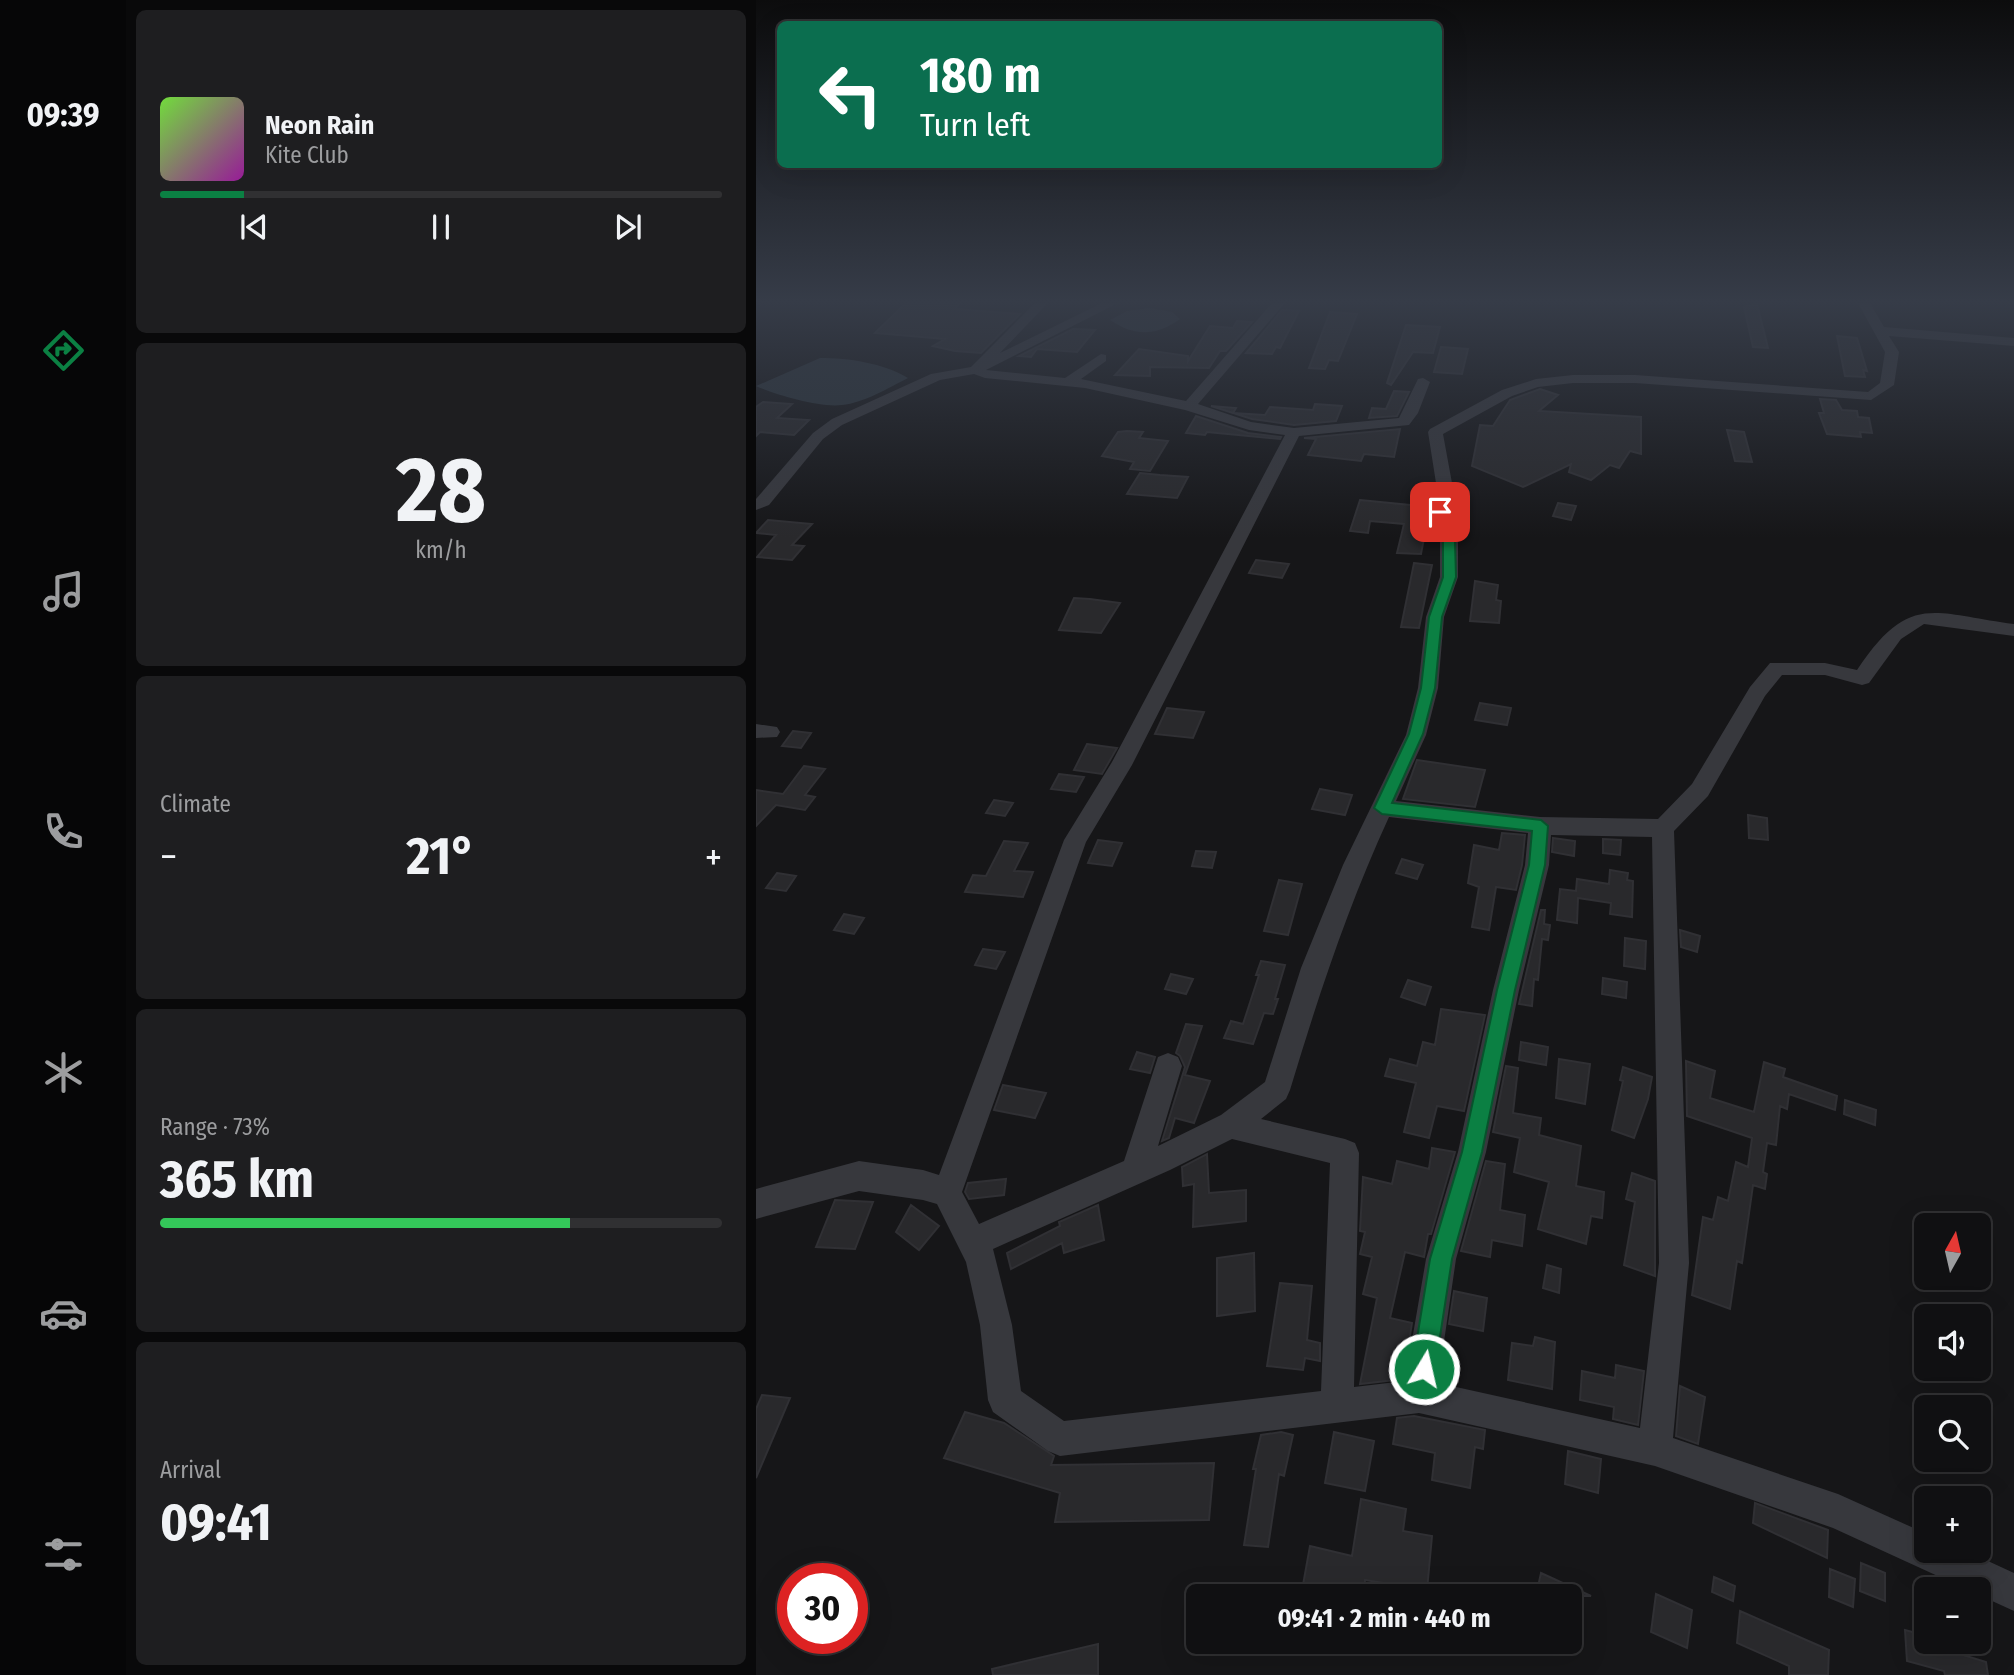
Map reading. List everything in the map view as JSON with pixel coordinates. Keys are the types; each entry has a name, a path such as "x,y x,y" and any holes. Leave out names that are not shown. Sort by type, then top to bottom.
{"street":[{"path":"758,505 800,456 836,422 927,381"},
{"path":"1059,381 1128,392 1188,406 1249,426 1294,432 1404,422 1435,432 1507,393 1536,383 1553,381"},
{"path":"1188,406 1210,381"},
{"path":"1664,381 1871,396 1887,385 1888,381"},
{"path":"1404,422 1411,413 1423,382"},
{"path":"947,1193 1075,840 1127,755 1294,432"},
{"path":"973,1242 1231,1125 1276,1090 1314,968 1355,865 1416,734 1428,688 1435,617 1449,577 1449,542 1440,512 1444,483 1435,432"},
{"path":"1656,1448 1674,1263 1663,828 1700,789 1757,692 1777,668 1825,669 1861,678 1889,640 1909,622 1922,618 2014,630"},
{"path":"1382,808 1541,826 1663,828"},
{"path":"1419,1396 1441,1259 1472,1152 1506,990 1537,865 1541,826"},
{"path":"1136,1170 1168,1066"},
{"path":"1231,1125 1345,1153 1337,1406"},
{"path":"756,1204 859,1177 923,1185 947,1193 981,1258 996,1325 1005,1400 1060,1439 1419,1396 1656,1448 1839,1512 2014,1592"}],"shaded area":[{"path":"767,381 902,381 867,398 842,405 822,405 798,400 756,386"}],"building":[{"path":"1540,389 1558,395 1539,411 1641,417 1641,454 1630,451 1619,468 1610,465 1591,480 1569,472 1571,464 1523,487 1472,466 1480,425 1493,426 1510,400"},
{"path":"1394,391 1409,392 1397,416 1369,418 1372,408 1386,409"},
{"path":"1820,399 1836,400 1842,410 1857,411 1858,417 1869,418 1872,433 1860,432 1861,437 1827,434 1819,413 1824,413"},
{"path":"763,402 792,404 777,418 809,420 794,435 760,432 756,436 756,407"},
{"path":"1315,404 1342,406 1336,421 1294,425 1252,419 1233,413 1265,415 1270,407 1313,410"},
{"path":"1211,406 1236,408 1233,413"},
{"path":"1196,416 1248,433 1281,437 1186,433"},
{"path":"1400,429 1394,457 1364,454 1361,461 1308,455 1316,439 1304,438"},
{"path":"1727,430 1744,432 1752,462 1735,461"},
{"path":"1118,432 1143,432 1139,438 1168,441 1150,471 1130,469 1134,462 1102,456"},
{"path":"1140,473 1188,477 1177,498 1127,494"},
{"path":"1452,499 1469,500 1461,523 1454,522 1451,512"},
{"path":"1360,500 1430,507 1421,554 1397,553 1404,524 1370,521 1368,533 1350,531"},
{"path":"1558,503 1576,506 1571,520 1553,516"},
{"path":"768,520 812,524 792,545 804,546 792,560 757,557 776,535 756,533"},
{"path":"1256,560 1289,564 1282,578 1249,573"},
{"path":"1414,563 1432,565 1419,628 1401,627"},
{"path":"1475,581 1498,585 1496,600 1501,601 1499,623 1470,621"},
{"path":"1074,598 1120,603 1101,633 1059,630"},
{"path":"1480,703 1511,708 1507,725 1475,720"},
{"path":"1167,708 1204,712 1193,738 1155,734"},
{"path":"793,731 811,733 801,748 782,746"},
{"path":"1087,744 1117,748 1102,774 1074,770"},
{"path":"1417,760 1485,770 1475,807 1403,799"},
{"path":"804,766 825,769 805,795 815,797 805,810 776,805 756,826 756,790 783,794"},
{"path":"1059,774 1084,777 1076,792 1051,789"},
{"path":"1320,789 1352,795 1345,815 1312,809"},
{"path":"994,800 1013,803 1005,816 986,813"},
{"path":"1748,815 1767,818 1768,840 1749,838"},
{"path":"1502,833 1525,835 1516,890 1496,887 1489,930 1472,927 1479,887 1468,883 1474,845 1499,850"},
{"path":"1553,838 1575,841 1574,856 1552,852"},
{"path":"1603,839 1621,840 1620,855 1603,853"},
{"path":"1098,840 1122,843 1112,866 1088,863"},
{"path":"1004,841 1028,843 1014,871 1033,872 1023,897 965,892 973,875 986,876"},
{"path":"1196,851 1216,852 1212,868 1192,866"},
{"path":"1402,859 1423,865 1417,879 1396,873"},
{"path":"1610,870 1628,873 1627,880 1633,881 1632,917 1610,914 1611,903 1578,898 1577,923 1557,920 1560,889 1576,891 1577,879 1609,884"},
{"path":"777,873 796,876 786,891 766,888"},
{"path":"1279,880 1302,884 1288,935 1264,931"},
{"path":"1541,910 1545,910 1544,924 1550,925 1548,940 1542,939 1532,1006 1519,1004"},
{"path":"844,914 864,918 854,934 834,930"},
{"path":"1680,930 1700,936 1697,952 1681,947"},
{"path":"1625,938 1646,941 1645,969 1624,966"},
{"path":"983,949 1005,952 996,969 975,965"},
{"path":"1261,961 1285,965 1273,1014 1264,1013 1253,1044 1224,1038 1231,1021 1243,1024"},
{"path":"1171,974 1193,979 1186,994 1165,989"},
{"path":"1603,978 1627,982 1626,998 1602,994"},
{"path":"1408,980 1431,987 1425,1005 1401,997"},
{"path":"1441,1009 1485,1015 1464,1111 1437,1106 1429,1138 1404,1132 1416,1083 1385,1076 1390,1059 1417,1066 1423,1042 1435,1045"},
{"path":"1186,1024 1202,1026 1185,1075 1210,1081 1194,1123 1175,1118 1169,1138 1162,1141 1185,1067 1176,1053"},
{"path":"1521,1042 1548,1047 1546,1065 1519,1060"},
{"path":"1137,1052 1155,1057 1150,1073 1130,1069"},
{"path":"1559,1059 1590,1064 1585,1104 1556,1098"},
{"path":"1686,1061 1715,1071 1710,1098 1754,1112 1764,1062 1785,1069 1783,1077 1837,1096 1835,1110 1789,1094 1787,1109 1780,1106 1776,1145 1767,1143 1763,1172 1767,1174 1765,1189 1753,1185 1742,1263 1737,1261 1730,1309 1692,1295 1703,1217 1713,1220 1718,1197 1728,1201 1736,1162 1748,1167 1752,1138 1687,1116"},
{"path":"1506,1066 1518,1068 1513,1113 1541,1118 1539,1135 1581,1146 1576,1186 1604,1192 1602,1218 1591,1216 1586,1244 1538,1229 1549,1182 1514,1172 1520,1138 1493,1132"},
{"path":"1623,1067 1652,1077 1648,1099 1634,1138 1612,1130 1623,1081 1620,1080"},
{"path":"1003,1085 1046,1093 1035,1118 994,1110"},
{"path":"1845,1100 1876,1110 1875,1125 1844,1114"},
{"path":"1432,1148 1455,1152 1431,1234 1428,1234 1424,1257 1405,1252 1390,1318 1412,1323 1403,1379 1360,1384 1377,1298 1363,1294 1372,1257 1360,1254 1365,1232 1360,1231 1363,1177 1392,1184 1397,1161 1429,1169"},
{"path":"1207,1154 1209,1193 1246,1190 1246,1221 1193,1227 1194,1184 1183,1186 1182,1167"},
{"path":"1486,1161 1505,1164 1500,1210 1525,1215 1522,1246 1492,1240 1490,1257 1461,1251"},
{"path":"1632,1173 1655,1181 1655,1276 1624,1265 1635,1202 1626,1199"},
{"path":"1006,1179 1004,1195 969,1199 965,1192 968,1183"},
{"path":"835,1200 873,1202 855,1249 816,1247"},
{"path":"911,1205 939,1226 919,1250 896,1232"},
{"path":"1098,1205 1104,1240 1064,1253 1062,1243 1011,1269 1007,1253 1060,1226 1059,1222"},
{"path":"1254,1253 1255,1311 1217,1316 1217,1258"},
{"path":"1547,1265 1561,1269 1559,1293 1543,1288"},
{"path":"1280,1283 1312,1286 1307,1340 1320,1343 1320,1361 1305,1358 1303,1370 1267,1366"},
{"path":"1454,1291 1487,1298 1483,1331 1449,1324"},
{"path":"1535,1337 1555,1342 1552,1389 1508,1380 1512,1343 1533,1346"},
{"path":"1616,1365 1644,1371 1638,1425 1613,1419 1614,1407 1580,1400 1582,1371 1615,1378"},
{"path":"1680,1386 1705,1397 1698,1444 1676,1436"},
{"path":"762,1395 790,1398 756,1478 756,1409"},
{"path":"965,1412 1004,1423 1054,1456 1051,1465 1214,1463 1209,1520 1055,1522 1060,1493 944,1458"},
{"path":"1414,1416 1485,1430 1483,1449 1475,1447 1470,1488 1432,1480 1435,1453 1393,1444 1397,1418"},
{"path":"1281,1432 1293,1435 1284,1476 1279,1474 1268,1547 1244,1545 1256,1469 1253,1469 1261,1435"},
{"path":"1334,1432 1374,1441 1365,1491 1325,1483"},
{"path":"1568,1451 1601,1459 1598,1493 1565,1484"},
{"path":"1361,1499 1406,1509 1403,1531 1432,1536 1428,1584 1390,1584 1365,1580 1365,1584 1303,1584 1310,1546 1352,1556"},
{"path":"1755,1503 1828,1530 1827,1558 1753,1523"},
{"path":"1861,1563 1885,1573 1885,1601 1860,1591"},
{"path":"1830,1569 1855,1579 1853,1607 1829,1597"},
{"path":"1541,1573 1565,1584 1539,1584"},
{"path":"1714,1577 1735,1586 1733,1601 1712,1592"},
{"path":"1656,1594 1692,1610 1687,1648 1651,1632"},
{"path":"1740,1611 1829,1650 1828,1675 1789,1675 1789,1666 1737,1643"},
{"path":"1905,1630 1914,1632 1914,1654 1960,1654 1986,1662 1988,1675 1945,1675 1944,1671 1907,1661"},
{"path":"1098,1644 1098,1675 993,1675 992,1669"}],"route":[{"path":"1424,1369 1441,1259 1472,1152 1506,990 1537,865 1541,826 1382,808 1416,734 1428,688 1435,617 1449,577 1449,542 1440,512"}]}
